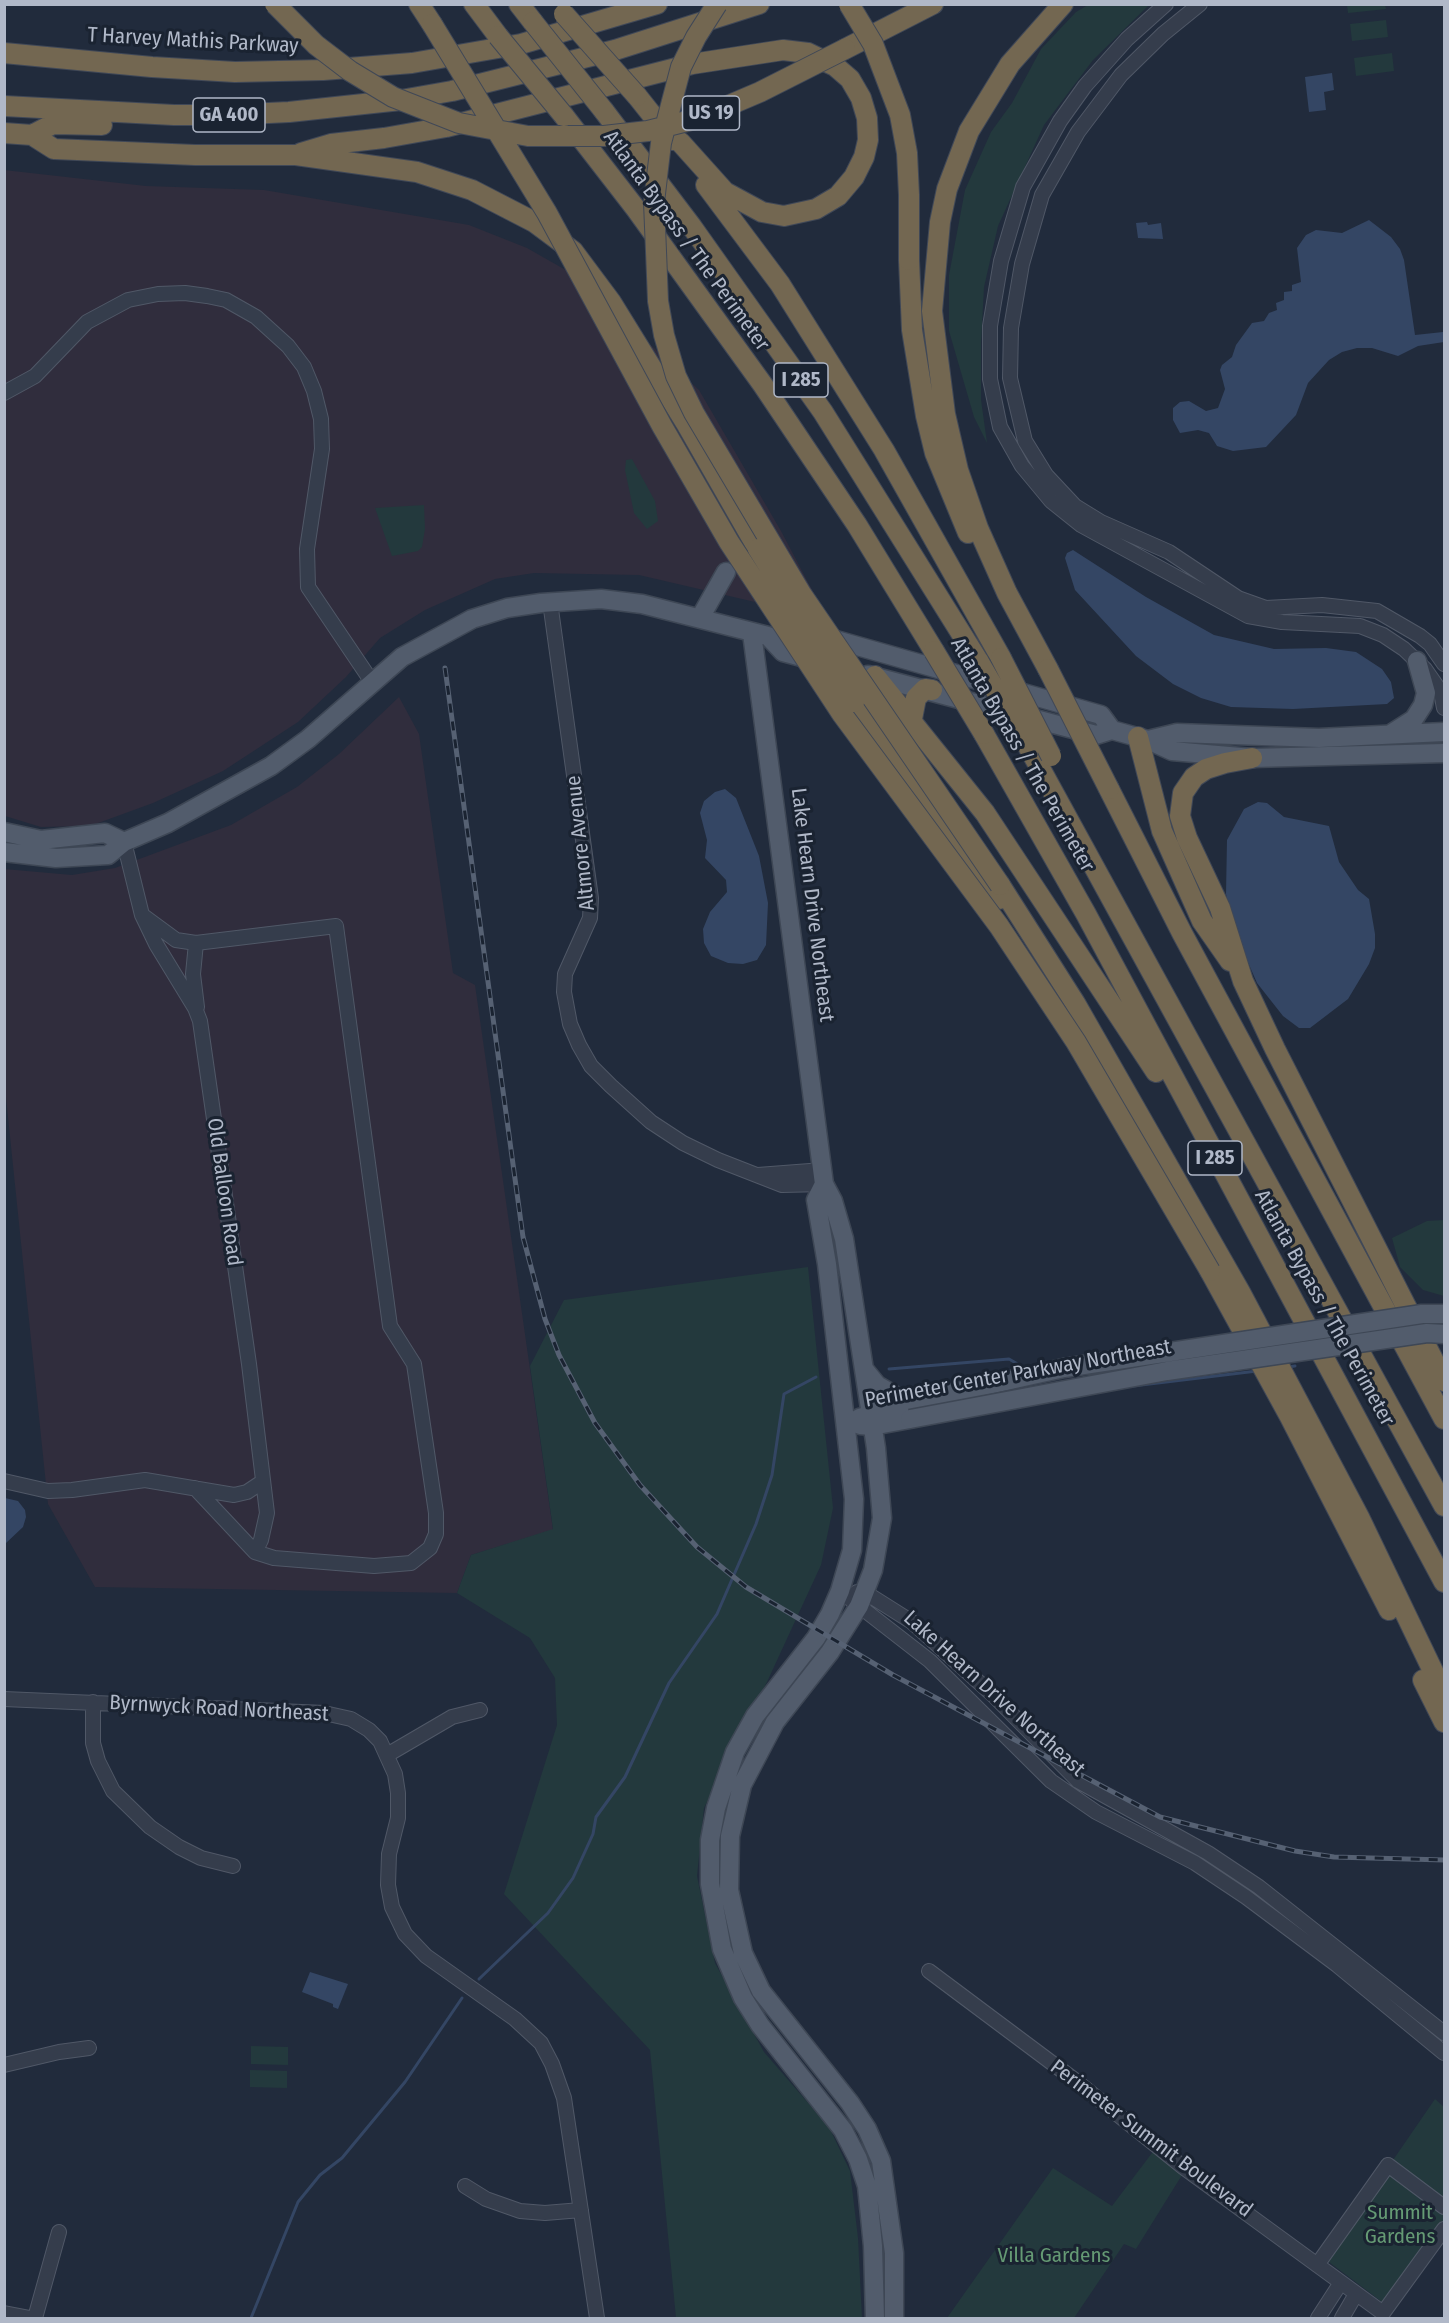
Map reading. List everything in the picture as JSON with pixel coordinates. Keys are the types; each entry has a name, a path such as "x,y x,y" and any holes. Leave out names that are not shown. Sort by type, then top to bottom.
{"highway":[{"name":"US 19","path":"275,4 316,45 350,71 393,96 459,123 528,136 604,136 648,131 699,118 760,92 933,4"},
{"path":"419,4 546,213 662,426 729,542 842,714 999,926 1076,1042 1210,1270 1350,1531 1444,1722"},
{"name":"Atlanta Bypass / The Perimeter","path":"474,4 642,217 769,393 857,525 984,734 1067,879 1444,1582"},
{"name":"Atlanta Bypass / The Perimeter","path":"519,4 604,111 705,245 823,412 979,662 1061,805 1444,1506"},
{"name":"T Harvey Mathis Parkway","path":"4,53 152,67 273,72 412,63 521,44 657,4"},
{"path":"717,4 696,37 681,67 661,143 654,202 658,301 664,334 676,376 694,413 802,595 1000,885 1069,993 1240,1292 1360,1519 1444,1694"},
{"name":"GA 400","path":"4,106 140,114 227,115 289,112 400,100 452,92 615,50 759,4"},
{"path":"849,4 873,44 900,116 907,153 912,330 917,372 935,453 972,540 1007,593 1048,669 1182,933 1444,1419"},
{"path":"1007,593 971,508 958,470 945,414 932,311 934,260 947,189 969,131 1010,64 1063,4"},
{"path":"561,9 637,96 780,284 884,450 1001,658 1051,756 1061,805"},
{"path":"296,155 331,144 384,138 446,127 692,64 783,50 808,53 835,66 850,79 861,98 867,118 868,140 864,158 854,177 838,196 816,209 784,216 762,212 725,192 681,143 664,130"},
{"path":"32,135 53,124 239,126 304,118 400,100"},
{"path":"4,133 32,135 54,149 195,155 296,155 417,172 448,180 534,222 560,240 588,268 611,302 687,425 758,549 854,702 999,900 1131,1100"},
{"path":"875,676 910,724 960,780 985,813 1127,1025 1169,1093 1196,1122"},
{"path":"910,724 916,698 925,689 932,690"},
{"path":"1143,739 1162,831 1202,921 1243,981"},
{"path":"1252,758 1206,769 1194,777 1183,793 1180,816 1187,838 1220,908 1243,981 1275,1049 1444,1381"},
{"path":"1360,1519 1374,1537 1444,1665"}],"main road":[{"path":"700,618 726,572"},
{"path":"4,852 56,858 108,855 124,842 168,823 271,766 308,740 402,657 472,619 507,609 601,599 642,604 700,618 760,634 783,652 1096,735 1112,730 1172,751 1252,758 1444,753"},
{"path":"760,634 784,626 931,666 1101,715 1112,730"},
{"name":"Lake Hearn Drive Northeast","path":"760,634 823,1177 844,1239 871,1420 882,1518 878,1551 862,1600 830,1652 775,1722 750,1766 735,1807 730,1836 729,1890 740,1943 761,1990 850,2103 867,2129 881,2161 894,2253 894,2319"},
{"path":"1388,735 1414,719 1423,705 1426,693 1417,661"},
{"path":"1143,739 1177,733 1319,738 1444,732"},
{"path":"4,832 41,840 105,833 124,842"},
{"name":"Lake Hearn Drive Northeast","path":"823,1177 816,1200 827,1264 847,1423 855,1515 852,1550 840,1591 816,1638 755,1716 735,1752 720,1792 712,1825 710,1884 722,1949 743,1998 760,2025 843,2130 858,2159 867,2186 873,2246 875,2319"},
{"name":"Perimeter Center Parkway Northeast","path":"847,1423 909,1411 1064,1368 1422,1314 1444,1314"},
{"name":"Perimeter Center Parkway Northeast","path":"909,1411 1167,1371 1427,1334 1444,1334"},
{"path":"864,1369 877,1385 909,1411"}],"street":[{"path":"1166,4 1127,39 1085,86 1060,121 1023,187 1001,261 990,326 990,379 1000,427 1022,466 1051,501 1081,525 1233,610 1264,620 1360,626 1383,635 1417,661 1434,680 1441,692 1444,708"},
{"path":"1200,4 1162,34 1121,75 1078,132 1042,195 1022,264 1011,328 1010,378 1025,441 1046,475 1075,506 1101,522 1169,552 1238,598 1266,608 1322,605 1377,611 1420,636 1430,644 1444,664"},
{"path":"4,393 35,376 87,322 128,300 158,294 185,293 226,300 256,317 288,346 304,367 314,391 321,419 322,449 307,549 308,585 314,598 372,682"},
{"name":"Altmore Avenue","path":"559,602 554,627 591,898 590,918 566,974 564,992 570,1024 591,1066 651,1122 683,1143 756,1175 823,1177"},
{"name":"Old Balloon Road","path":"124,842 142,915 156,944 198,1015 249,1365 267,1514 261,1540 255,1552"},
{"path":"142,915 176,940 196,944 336,926 390,1326 414,1364 436,1513 434,1542 419,1559 411,1563 388,1566 274,1558 255,1552 195,1488"},
{"path":"196,944 193,974 198,1015"},
{"path":"4,1481 48,1491 145,1480 234,1495 247,1492 262,1482"},
{"name":"Lake Hearn Drive Northeast","path":"840,1591 912,1622 965,1669 1078,1781 1208,1853 1260,1887 1444,2033"},
{"name":"Lake Hearn Drive Northeast","path":"862,1600 930,1662 1051,1780 1096,1812 1195,1863 1246,1897 1337,1965 1444,2053"},
{"name":"Byrnwyck Road Northeast","path":"4,1699 324,1713 351,1719 369,1730 387,1755 395,1774 398,1818 389,1854 388,1885 392,1907 405,1934 426,1956 515,2019 541,2043 552,2064 564,2098 597,2319"},
{"path":"93,1702 93,1743 98,1761 113,1791 150,1827 178,1847 201,1858 233,1866"},
{"path":"387,1755 452,1717 480,1710"},
{"name":"Perimeter Summit Boulevard","path":"928,1971 1077,2082 1183,2167 1340,2284 1383,2313 1444,2229"},
{"path":"4,2065 59,2052 89,2048"},
{"path":"1317,2265 1388,2164 1444,2207"},
{"path":"465,2186 486,2199 520,2211 545,2213 580,2210"},
{"path":"35,2319 59,2232"},
{"path":"1318,2319 1340,2284"},
{"path":"1342,2319 1356,2294"},
{"path":"4,2313 30,2319"}],"shaded area":[{"path":"4,170 146,186 264,190 469,225 527,248 578,277 699,390 781,531 830,624 802,618 755,602 639,575 534,573 495,579 425,610 380,638 346,677 298,722 223,771 153,803 90,826 41,827 5,816"},
{"path":"399,697 419,734 453,973 475,985 553,1530 471,1555 457,1593 95,1587 48,1504 5,1088 4,869 72,875 115,868 231,825 297,787 339,754"}],"green space":[{"path":"1088,5 1149,5 1093,60 1044,125 998,226 984,287 981,343 981,400 987,443 974,417 949,331 949,275 965,190 991,132 1012,103 1041,49 1076,12"},
{"path":"1347,5 1385,5 1386,9 1348,13"},
{"path":"1386,20 1388,37 1352,41 1350,24"},
{"path":"1392,53 1394,71 1356,76 1354,58"},
{"path":"632,459 655,501 658,521 647,529 634,513 625,470 626,460"},
{"path":"424,505 425,529 422,547 418,551 392,556 375,508"},
{"path":"1444,1220 1444,1296 1423,1290 1400,1267 1392,1238 1427,1221"},
{"path":"808,1267 833,1508 821,1565 767,1682 704,1808 697,1876 715,1963 764,2052 829,2127 850,2171 858,2238 862,2318 676,2318 650,2050 504,1894 557,1725 555,1678 530,1638 457,1593 471,1555 553,1529 530,1366 564,1300"},
{"path":"251,2046 288,2047 288,2065 251,2064"},
{"path":"250,2070 287,2071 287,2088 250,2087"},
{"name":"Summit Gardens","path":"1435,2099 1444,2107 1444,2239 1394,2311 1325,2259"},
{"name":"Villa Gardens","path":"1158,2145 1187,2167 1136,2249 1124,2244 1074,2318 947,2318 1053,2168 1112,2206"}],"water":[{"path":"1332,73 1334,90 1324,92 1326,110 1309,112 1305,77"},
{"path":"1369,220 1391,237 1400,249 1404,260 1415,335 1443,332 1444,342 1418,346 1398,356 1372,348 1357,348 1342,352 1329,360 1308,383 1296,415 1266,447 1233,451 1217,446 1209,433 1198,430 1180,433 1173,420 1173,408 1180,402 1189,401 1206,411 1218,408 1225,389 1220,370 1222,365 1232,357 1236,345 1252,323 1264,321 1269,313 1277,310 1276,303 1284,300 1284,292 1292,291 1292,285 1301,282 1297,248 1306,235 1316,230 1342,233"},
{"path":"1147,222 1148,225 1161,223 1163,239 1138,238 1136,223"},
{"path":"1073,550 1146,597 1214,635 1274,649 1326,648 1356,652 1382,669 1391,682 1394,698 1387,704 1293,709 1231,707 1201,698 1173,684 1136,656 1075,590 1065,558 1067,553"},
{"path":"725,789 736,798 759,856 768,903 766,945 757,960 743,964 728,963 711,956 704,943 703,929 710,912 727,892 726,880 705,858 707,840 700,813 704,801 715,792"},
{"path":"1258,802 1267,803 1284,817 1329,826 1339,862 1358,890 1369,899 1375,948 1369,964 1348,999 1310,1028 1299,1028 1283,1016 1257,983 1237,937 1226,894 1227,840 1244,809"},
{"path":"5,1498 18,1501 25,1510 26,1517 23,1527 5,1544"},
{"path":"310,1972 348,1984 338,2009 333,2007 333,2004 302,1992"}],"waterway":[{"path":"889,1369 1009,1359 1028,1370"},
{"path":"1288,1367 1295,1366"},
{"path":"1133,1386 1257,1371"},
{"path":"479,1979 548,1913 573,1878 593,1834 596,1817 625,1777 669,1683 717,1614 756,1524 772,1475 784,1394 816,1377"},
{"path":"251,2318 298,2202 320,2175 342,2158 405,2082 462,1998"}],"railway":[{"path":"445,668 523,1237 545,1319 559,1355 595,1423 640,1485 697,1547 746,1587 893,1675 1160,1817 1295,1851 1334,1857 1444,1860"}]}
